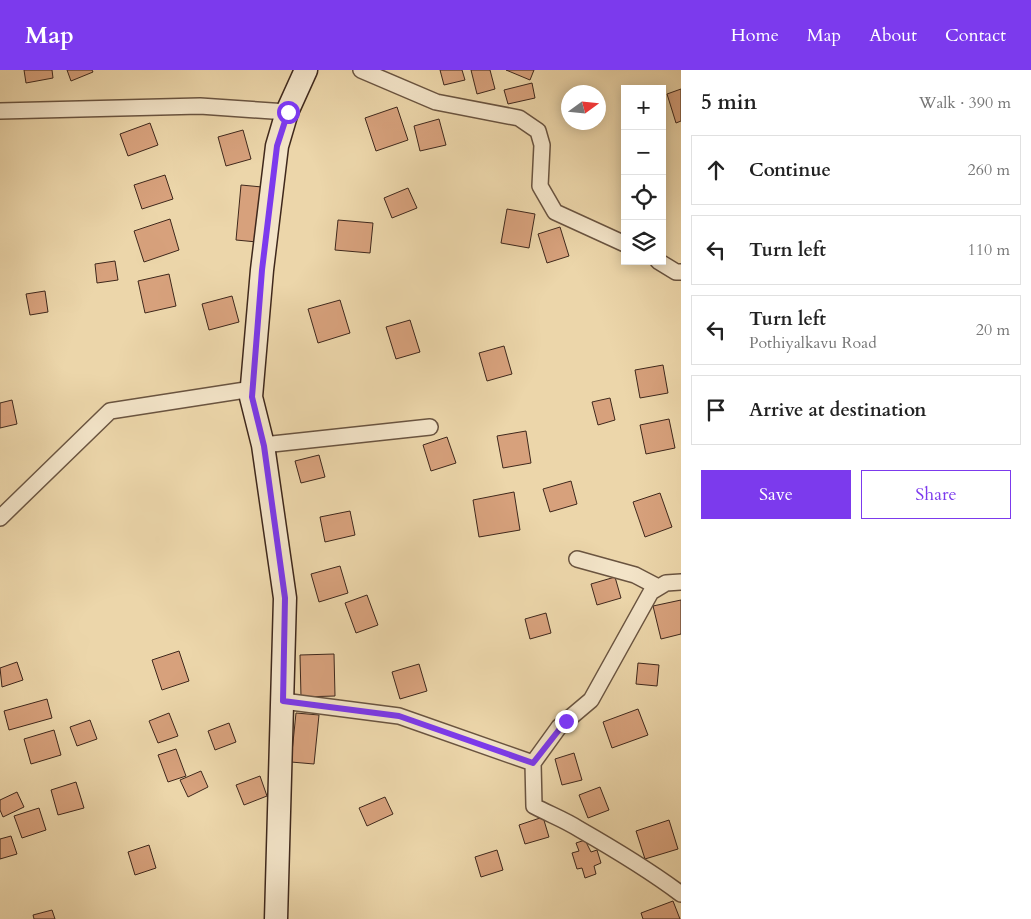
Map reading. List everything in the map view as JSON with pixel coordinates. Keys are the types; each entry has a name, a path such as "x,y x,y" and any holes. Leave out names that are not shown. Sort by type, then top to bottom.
{"main road":[{"path":"276,919 285,598 264,446 252,397 252,389 262,270 276,156 288,112 306,70"}],"street":[{"path":"361,70 436,102 519,118 538,131 542,145 540,186 555,212 621,242"},
{"path":"0,111 200,106 288,112"},
{"path":"665,265 676,272 681,272"},
{"path":"0,518 110,411 252,389"},
{"path":"264,446 430,427"},
{"path":"577,559 635,574 658,587"},
{"path":"681,582 658,587 646,600 591,700 559,728 533,763 534,806 578,828 612,850 647,868 681,894"},
{"path":"283,701 399,716 533,763"}],"building":[{"path":"24,70 52,70 53,78 26,83"},
{"path":"67,70 92,70 93,72 71,81"},
{"path":"440,70 462,70 465,80 444,85"},
{"path":"471,70 490,70 495,89 477,94"},
{"path":"506,70 534,70 530,80"},
{"path":"532,83 535,98 508,104 504,90"},
{"path":"681,89 681,121 676,123 667,94"},
{"path":"397,107 408,140 376,151 365,118"},
{"path":"439,119 446,145 420,151 414,126"},
{"path":"150,123 158,145 128,156 120,134"},
{"path":"243,130 251,159 226,166 218,137"},
{"path":"165,175 173,199 142,209 134,185"},
{"path":"241,185 262,187 257,242 236,240"},
{"path":"408,188 417,208 392,218 384,198"},
{"path":"507,209 535,214 529,248 501,243"},
{"path":"170,219 179,250 144,262 134,231"},
{"path":"338,220 373,223 370,253 335,250"},
{"path":"560,227 569,256 547,263 538,234"},
{"path":"115,261 118,280 97,283 95,264"},
{"path":"169,274 176,306 145,313 138,281"},
{"path":"45,291 48,312 30,315 26,294"},
{"path":"232,296 239,322 209,330 202,304"},
{"path":"340,300 350,333 318,343 308,309"},
{"path":"410,320 420,352 396,359 386,327"},
{"path":"504,346 512,374 487,381 479,353"},
{"path":"663,365 668,393 640,398 635,370"},
{"path":"610,398 615,420 598,425 592,402"},
{"path":"12,400 17,424 0,428 0,403"},
{"path":"669,419 675,448 646,454 640,425"},
{"path":"526,431 531,463 503,468 497,436"},
{"path":"447,437 456,463 431,471 423,445"},
{"path":"319,455 325,477 301,483 295,461"},
{"path":"571,481 577,504 550,512 543,489"},
{"path":"514,492 520,530 479,537 473,500"},
{"path":"660,493 672,527 645,537 633,502"},
{"path":"350,511 355,535 325,542 320,517"},
{"path":"340,566 348,593 319,602 311,574"},
{"path":"615,577 621,598 597,605 591,584"},
{"path":"367,595 378,625 356,633 345,603"},
{"path":"681,600 681,634 661,639 653,606"},
{"path":"546,613 551,633 530,639 525,619"},
{"path":"179,651 189,681 162,690 152,660"},
{"path":"334,654 335,696 301,697 300,655"},
{"path":"17,662 23,680 2,687 0,668"},
{"path":"638,663 659,665 657,686 636,684"},
{"path":"419,664 427,691 400,699 392,672"},
{"path":"47,699 52,718 9,730 4,711"},
{"path":"638,709 648,735 612,748 603,722"},
{"path":"169,713 178,736 158,743 149,721"},
{"path":"296,713 319,715 314,764 291,762"},
{"path":"90,720 97,739 77,746 70,727"},
{"path":"229,723 236,742 215,750 208,731"},
{"path":"54,730 61,755 31,764 24,739"},
{"path":"176,749 186,776 168,782 158,755"},
{"path":"574,753 582,780 562,785 555,759"},
{"path":"201,771 208,787 188,797 180,780"},
{"path":"260,776 267,796 244,805 236,785"},
{"path":"76,782 84,808 58,815 51,790"},
{"path":"600,787 609,810 588,818 579,795"},
{"path":"17,792 24,807 3,817 0,810 0,800"},
{"path":"385,797 393,814 367,826 359,808"},
{"path":"39,808 46,830 22,838 14,816"},
{"path":"543,817 549,837 525,844 519,825"},
{"path":"669,820 678,849 645,859 636,831"},
{"path":"11,836 17,854 0,859 0,839"},
{"path":"585,840 591,852 597,850 601,863 594,866 596,874 585,878 582,868 577,869 572,853 579,851 576,843"},
{"path":"149,845 156,868 135,875 128,852"},
{"path":"497,850 503,870 481,877 475,857"},
{"path":"673,901 680,919 643,919 641,913"},
{"path":"52,910 55,919 34,919 33,915"}],"route":[{"path":"288,112 277,146 262,270 252,397 264,446 285,598 283,701 399,716 533,763 566,721"}]}
